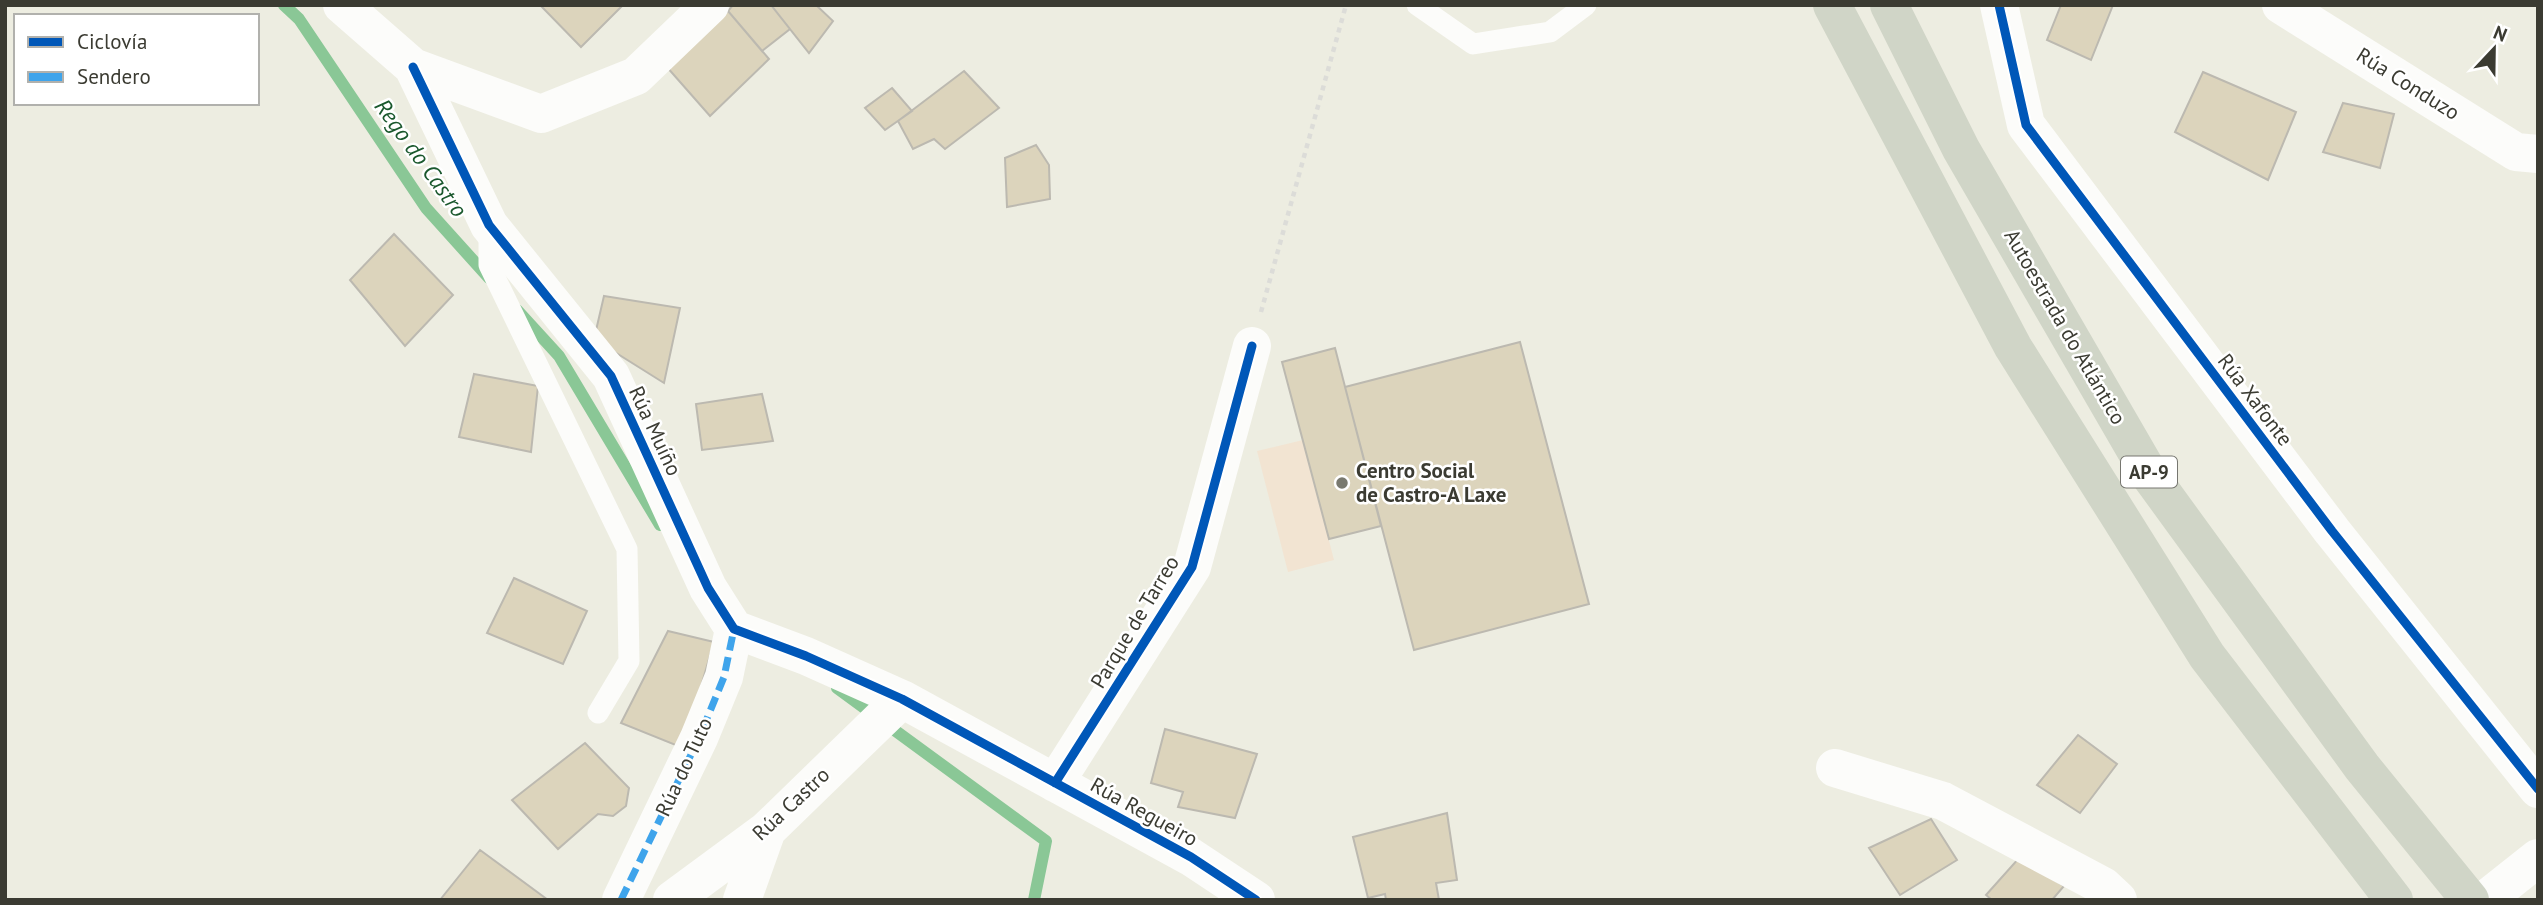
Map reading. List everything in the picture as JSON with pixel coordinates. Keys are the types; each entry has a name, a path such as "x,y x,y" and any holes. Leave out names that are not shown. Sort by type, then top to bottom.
{"highway":[{"name":"AP-9","path":"1832,5 2027,370 2207,656 2394,900"},
{"name":"Autoestrada do Atlántico","path":"1889,5 1961,149 2151,477 2362,767 2470,900"}],"street":[{"path":"342,5 413,66 541,114 636,76 710,5"},
{"name":"Rúa Xafonte","path":"1999,5 2026,125 2332,531 2538,789"},
{"name":"Rúa Conduzo","path":"2281,5 2516,152 2538,154"},
{"name":"Rúa Muíño","path":"413,66 489,225 611,376 708,588 734,629"},
{"name":"Parque de Tarreo","path":"1055,783 1192,567 1252,346"},
{"path":"734,629 806,656 902,699"},
{"name":"Rúa do Tuto","path":"621,900 699,738 724,677 734,629"},
{"name":"Rúa Regueiro","path":"902,699 1191,857 1256,900"},
{"name":"Rúa Castro","path":"672,900 767,831 902,699"},
{"path":"1835,768 1943,801 2104,886 2118,900"},
{"path":"742,900 767,831"},
{"path":"2485,900 2538,858"}],"lane":[{"path":"1417,5 1473,44 1550,32 1587,5"},
{"name":"Rúa Muíño","path":"489,225 488,265 627,549 629,661 598,713"}],"path":[{"path":"1252,346 1346,5"}],"shaded area":[{"path":"1303,440 1334,560 1288,572 1257,451"}],"building":[{"path":"540,5 622,5 622,6 581,47"},
{"path":"733,5 771,5 790,29 762,51 728,11"},
{"path":"771,5 816,5 833,21 809,53"},
{"path":"2061,5 2113,5 2091,60 2047,40"},
{"path":"728,11 769,59 710,116 666,66"},
{"path":"964,71 999,108 945,149 934,139 913,149 898,121"},
{"path":"2203,72 2296,112 2268,180 2175,132"},
{"path":"892,88 912,111 885,130 865,108"},
{"path":"2343,103 2394,114 2380,168 2323,152"},
{"path":"1036,145 1049,165 1050,199 1007,207 1005,158"},
{"path":"394,234 453,295 405,346 350,280"},
{"path":"604,296 680,308 664,383 594,339"},
{"path":"1520,342 1589,604 1414,650 1345,387"},
{"name":"Centro Social de Castro-A Laxe","path":"1335,348 1381,526 1329,539 1282,362"},
{"path":"474,374 538,386 531,452 459,437"},
{"path":"762,394 773,441 702,450 696,404"},
{"path":"514,578 587,611 563,664 487,633"},
{"path":"668,631 714,642 683,748 621,723"},
{"path":"1165,729 1257,754 1235,818 1178,807 1183,792 1151,783"},
{"path":"2078,735 2117,764 2080,813 2037,785"},
{"path":"585,743 629,788 626,806 613,816 598,814 558,849 512,800"},
{"path":"1447,813 1457,880 1436,883 1439,900 1386,900 1385,894 1368,898 1353,837"},
{"path":"1931,819 1957,860 1900,895 1869,848"},
{"path":"480,850 548,900 440,900"},
{"path":"2019,858 2064,886 2052,900 1992,900 1986,895"}],"waterway":[{"name":"Rego do Castro","path":"284,5 299,19 426,208 489,278"},
{"name":"Rego do Castro","path":"517,310 559,356 660,525"},
{"name":"Rego do Castro","path":"837,688 1046,841 1034,900"}],"marked path":[{"path":"621,900 699,738 724,677 734,629"}],"cycle path":[{"path":"1999,5 2026,125 2332,531 2538,789"},
{"path":"413,67 489,225 611,376 708,588 734,629 806,656 902,699 1191,857 1256,900"},
{"path":"1055,783 1192,567 1252,346"}],"place":[{"name":"Centro Social de Castro-A Laxe","path":"1342,483"}]}
